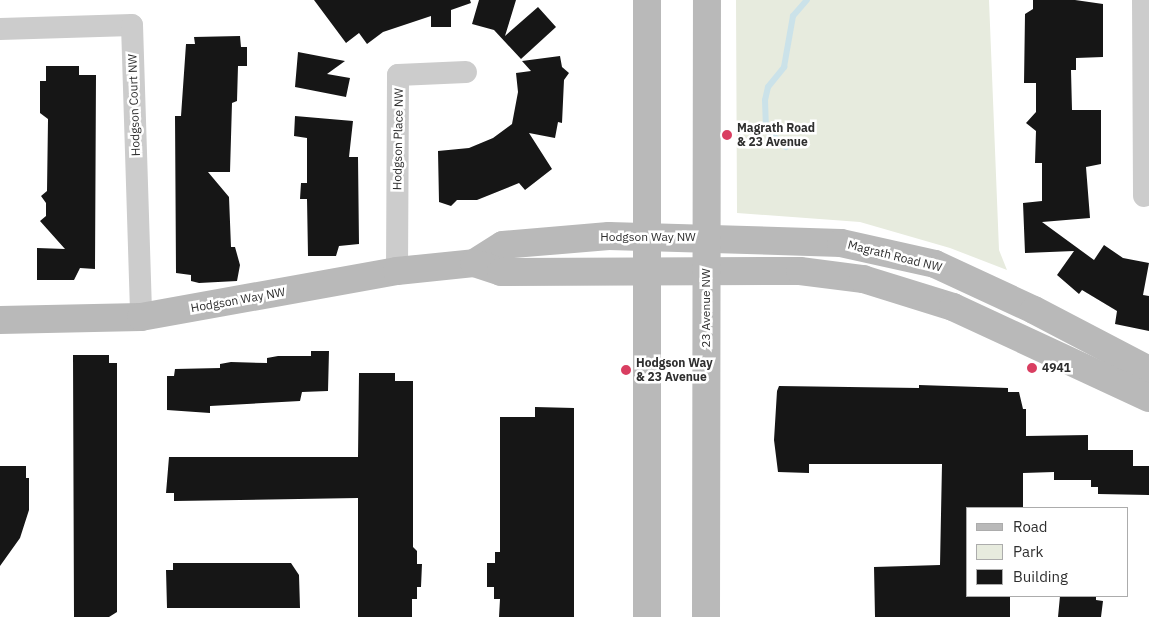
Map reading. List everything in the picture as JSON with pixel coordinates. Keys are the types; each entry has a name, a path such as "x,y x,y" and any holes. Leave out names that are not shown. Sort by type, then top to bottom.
{"street":[{"path":"647,0 647,617"},
{"name":"23 Avenue NW","path":"706,617 705,269 707,0"},
{"path":"1143,0 1144,196"},
{"name":"Hodgson Court NW","path":"0,29 132,25 141,317"},
{"name":"Hodgson Place NW","path":"397,271 398,75 466,72"},
{"name":"Hodgson Way NW","path":"0,320 141,317 397,271 474,263 503,246 647,237 706,237"},
{"name":"Magrath Road NW","path":"706,237 841,243 934,264 1034,310 1149,370"},
{"name":"Hodgson Way NW","path":"474,263 500,272 705,269"},
{"path":"705,269 800,271 892,287 975,316 1149,398"}],"green space":[{"path":"736,0 989,0 999,250 1007,270 950,248 860,222 737,213"}],"building":[{"path":"314,0 470,0 471,3 451,10 451,27 431,27 431,16 383,32 367,44 359,33 346,43"},
{"path":"479,0 516,0 505,36 538,7 556,27 521,59 494,30 472,24"},
{"path":"1033,0 1075,0 1103,4 1103,57 1076,58 1076,70 1071,70 1072,110 1101,110 1101,164 1086,167 1090,218 1042,222 1094,260 1104,245 1123,258 1149,263 1143,295 1149,296 1149,331 1115,324 1117,311 1082,290 1079,294 1057,275 1074,251 1025,253 1023,203 1042,201 1042,163 1035,163 1036,131 1026,123 1036,112 1036,83 1024,83 1025,14 1033,9"},
{"path":"240,36 241,47 247,47 247,66 238,66 237,101 232,103 230,172 208,172 229,197 231,247 235,247 240,265 237,281 199,283 191,281 191,275 176,273 175,116 181,116 186,44 195,44 194,37"},
{"path":"298,52 345,61 327,74 350,78 346,97 295,87"},
{"path":"560,56 562,67 569,73 564,80 562,123 558,122 555,138 529,133 552,169 525,190 519,183 477,200 457,200 451,206 439,202 438,151 469,148 493,138 512,124 518,92 516,73 531,71 522,61"},
{"path":"46,66 79,66 79,75 96,75 95,269 80,268 74,280 37,280 37,248 65,249 40,221 46,216 46,203 41,196 47,191 48,119 40,113 40,81 46,81"},
{"path":"295,116 353,121 349,157 358,157 359,244 339,246 336,256 308,256 307,199 300,199 301,183 307,183 307,138 294,136"},
{"path":"311,351 329,351 328,391 302,392 300,401 210,406 210,413 167,410 167,376 174,376 175,369 220,368 220,364 231,362 267,363 267,358 278,356 311,356"},
{"path":"73,355 109,355 109,363 117,363 117,612 109,617 74,617"},
{"path":"359,373 395,373 395,381 413,381 413,547 417,551 417,564 422,564 421,587 417,587 417,599 412,599 412,617 358,617 358,498 174,501 174,493 166,493 169,457 358,457"},
{"path":"919,385 1008,388 1008,392 1019,392 1023,409 1026,409 1026,436 1088,435 1088,450 1133,450 1133,466 1149,466 1149,495 1098,494 1098,487 1091,487 1091,480 1054,480 1054,472 1023,473 1023,507 966,507 966,597 1010,597 1010,617 875,617 874,567 940,565 942,464 809,464 809,473 778,472 774,440 777,391 779,386 919,388"},
{"path":"535,407 574,408 574,617 499,617 500,599 494,599 494,587 487,587 487,563 495,563 495,552 500,552 500,417 535,417"},
{"path":"0,466 26,466 26,478 29,478 29,510 20,538 0,566"},
{"path":"173,563 291,563 299,575 300,608 167,608 166,570 173,570"},
{"path":"1060,597 1096,597 1096,600 1103,601 1101,617 1058,617"}],"waterway":[{"path":"786,147 766,129 765,100 768,87 784,67 793,16 807,0"}],"place":[{"name":"Magrath Road & 23 Avenue","path":"727,135"},
{"name":"4941","path":"1032,368"},
{"name":"Hodgson Way & 23 Avenue","path":"626,370"}]}
